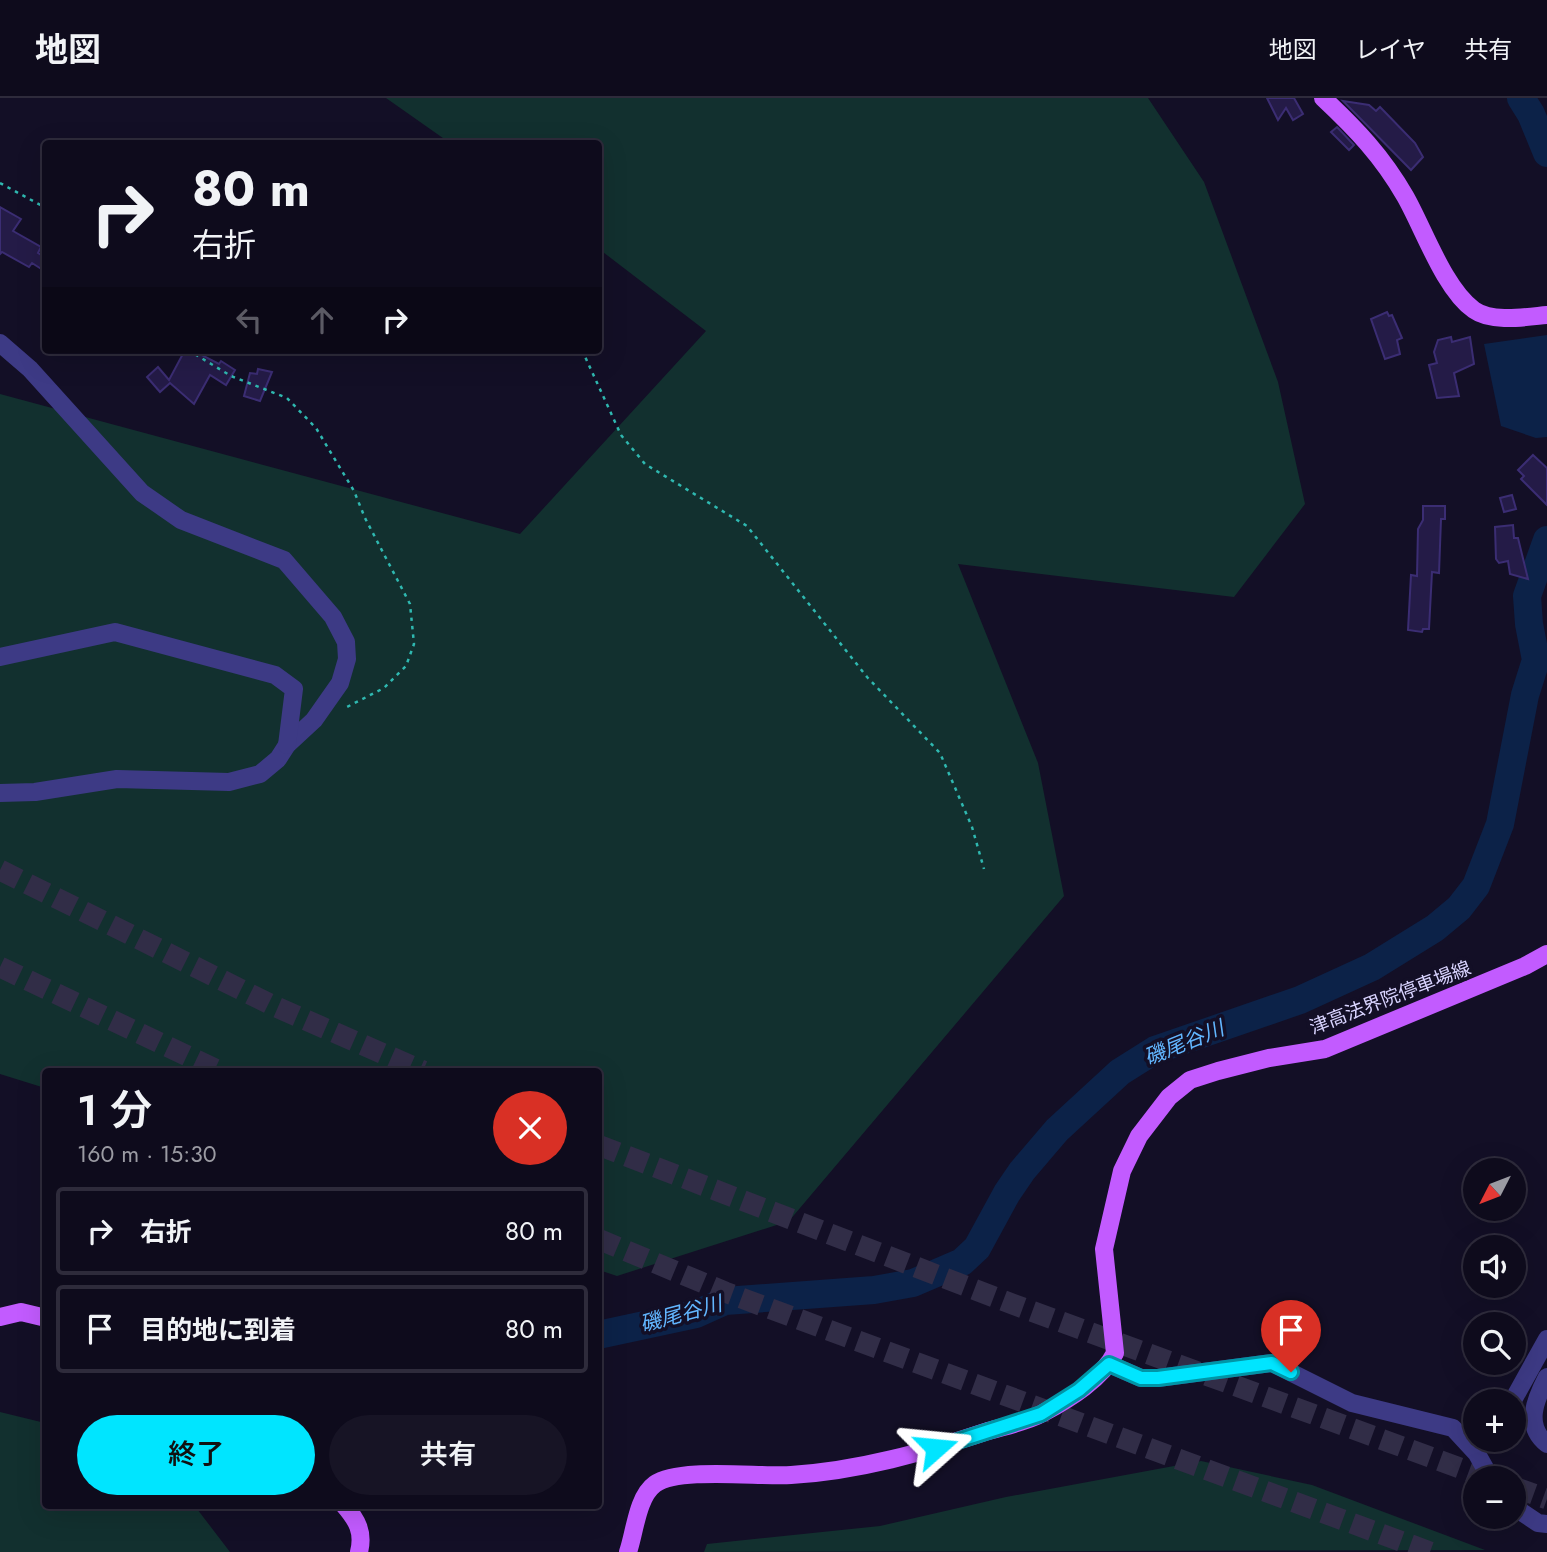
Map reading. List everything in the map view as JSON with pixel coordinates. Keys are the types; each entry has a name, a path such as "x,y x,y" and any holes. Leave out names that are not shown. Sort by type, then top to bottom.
{"main road":[{"path":"1323,98 1371,144 1405,195 1455,289 1475,311 1510,319 1547,315"},
{"name":"津高法界院停車場線","path":"1109,1364 1115,1353 1116,1340 1104,1249 1122,1171 1139,1136 1169,1097 1190,1080 1218,1071 1269,1058 1325,1049 1525,966 1547,954"},
{"path":"0,1317 21,1312 42,1317"},
{"path":"628,1552 641,1505 653,1485 672,1475 793,1475 880,1461 936,1448 1041,1414 1079,1390 1109,1364"},
{"path":"347,1509 363,1537 359,1552"}],"street":[{"path":"0,343 30,369 142,493 181,520 284,560 333,617 346,642 347,659 340,683 314,720 287,745 278,760 260,774 229,782 117,779 35,792 0,793"},
{"path":"0,657 115,632 275,675 294,689 287,745"},
{"path":"1518,1389 1547,1339"},
{"path":"1109,1364 1141,1378 1158,1378 1272,1363 1352,1403 1453,1428 1463,1434"},
{"path":"1547,1377 1532,1417 1534,1431 1547,1444"},
{"path":"1526,1514 1547,1524"}],"path":[{"path":"0,183 42,206"},
{"path":"195,354 231,376 287,398 316,428 354,491 365,518 410,604 414,644 406,666 384,688 355,704 314,720"},
{"path":"584,354 621,435 645,464 747,526 867,677 940,753 972,827 984,869"}],"green space":[{"path":"386,98 1148,98 1204,182 1278,382 1305,504 1234,597 958,564 1038,763 1064,896 789,1221 617,1276 602,1271 602,1068 42,1068 42,1087 0,1074 0,394 520,534 706,331 602,251 602,140 446,140"},
{"path":"0,1412 42,1422 42,1509 197,1509 230,1552 0,1552"},
{"path":"1201,1461 1312,1485 1485,1550 704,1552 707,1544 880,1526 1006,1497"}],"water":[{"path":"1547,335 1547,437 1536,438 1501,426 1484,344"}],"building":[{"path":"1267,98 1294,98 1303,114 1293,120 1286,108 1278,120"},
{"path":"1343,101 1369,105 1376,111 1380,107 1415,143 1423,157 1411,170"},
{"path":"1337,127 1354,145 1349,150 1331,132"},
{"path":"0,207 21,219 13,231 41,247 38,253 42,256 42,269 32,263 29,267 2,252 0,254"},
{"path":"1387,312 1389,316 1392,315 1402,338 1397,340 1400,354 1385,359 1371,319"},
{"path":"1451,337 1452,342 1470,337 1474,364 1454,373 1459,396 1437,398 1429,365 1437,363 1434,352 1438,340"},
{"path":"183,354 200,354 219,364 221,361 235,370 226,385 210,375 194,404 170,383 160,392 147,377 158,367 169,380"},
{"path":"258,369 272,372 260,401 244,396 250,373 257,374"},
{"path":"1533,455 1547,468 1547,505 1521,479 1524,476 1518,470"},
{"path":"1512,495 1516,509 1504,512 1500,498"},
{"path":"1423,506 1445,506 1445,519 1441,519 1439,573 1432,572 1429,629 1423,629 1422,632 1408,630 1411,575 1417,576 1418,529 1423,520"},
{"path":"1513,525 1514,538 1518,538 1528,579 1510,574 1508,561 1499,563 1496,559 1495,527"}],"waterway":[{"name":"磯尾谷川","path":"1521,98 1531,114 1547,153"},
{"name":"磯尾谷川","path":"602,1334 696,1314 725,1301 874,1290 913,1283 962,1262 977,1248 1022,1171 1057,1130 1120,1072 1155,1050 1300,1000 1372,967 1435,928 1459,908 1476,886 1500,824 1525,695 1536,660 1527,596 1547,540"}],"tunnel":[{"path":"0,870 276,1007 416,1068"},
{"path":"0,967 213,1068"},
{"path":"602,1147 1015,1305 1463,1469"},
{"path":"602,1241 725,1292 1430,1552"},
{"path":"1526,1491 1547,1499"}],"route":[{"path":"936,1448 1041,1414 1079,1390 1109,1364 1141,1378 1272,1363 1291,1372"}]}
